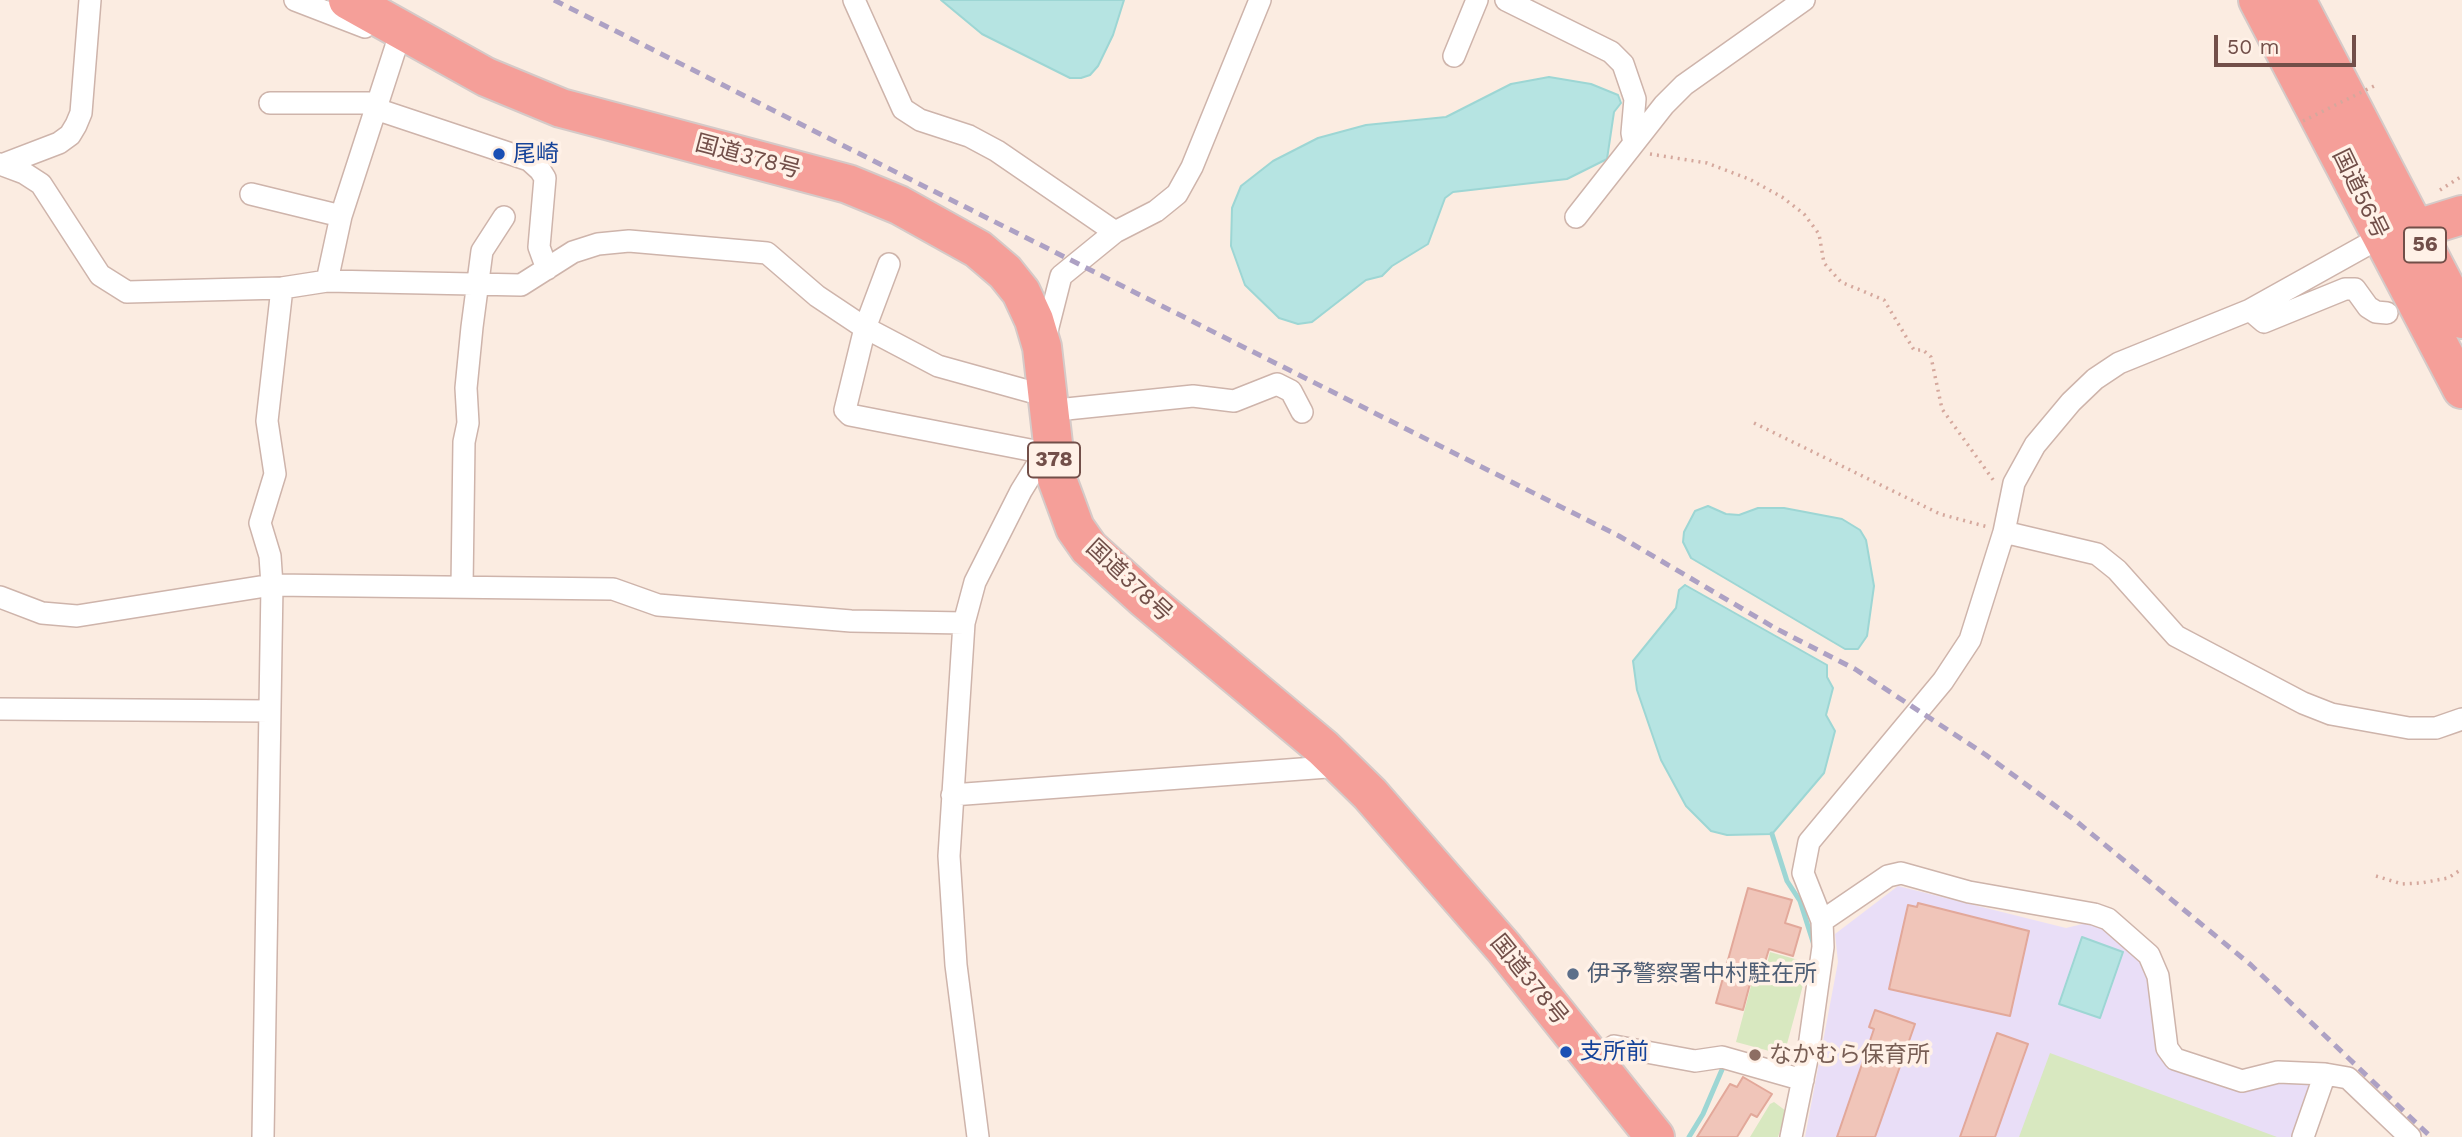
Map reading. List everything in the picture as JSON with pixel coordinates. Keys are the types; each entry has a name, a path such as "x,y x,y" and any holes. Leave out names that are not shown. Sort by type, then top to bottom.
{"highway":[{"name":"国道378号","path":"348,0 486,77 561,108 848,184 899,205 978,249 1005,272 1030,310 1042,348 1047,427 1057,479 1075,528 1090,548 1136,592 1341,765 1418,846 1655,1137"},
{"name":"国道56号","path":"2258,0 2322,116 2403,241 2462,319"},
{"name":"国道56号","path":"2296,0 2403,241 2462,388"},
{"path":"2403,241 2451,202"},
{"path":"2403,241 2462,236"}],"street":[{"path":"2,164 59,143 70,135 76,125 81,113 90,0"},
{"path":"295,0 359,26 391,25 377,106 341,216 327,281"},
{"path":"854,0 903,109 920,120 969,136 996,151 1115,232"},
{"path":"1042,348 1054,315 1056,285 1061,276 1115,232 1156,211 1177,194 1192,167 1259,0"},
{"path":"1454,56 1477,0"},
{"path":"1506,0 1611,52 1623,64 1635,99 1632,133 1634,143"},
{"path":"1576,216 1684,85 1804,0"},
{"path":"270,103 377,106 529,160 545,178 538,247 547,269"},
{"path":"2,164 41,184 100,275 127,292 282,288 327,281 479,282 521,285 572,252 598,244 629,241 767,253 817,296 865,328 1047,427 1194,396 1234,401 1277,384 1292,391 1302,412"},
{"path":"251,194 341,216"},
{"path":"462,587 464,442 468,423 466,388 482,251 504,216"},
{"path":"1791,1137 1821,979 1822,921 1803,873 1809,842 1958,661 1980,616 2004,532 2014,483 2035,445 2095,379 2119,363 2250,310 2403,241"},
{"path":"888,264 865,328 845,410 850,415 1030,450 1047,427"},
{"path":"263,1137 272,585 270,556 260,523 275,474 267,421 282,288"},
{"path":"2250,310 2264,322 2345,289 2355,289 2368,307 2376,312 2387,313"},
{"path":"978,1137 951,901 952,795 964,623 975,582 1021,491 1047,427"},
{"path":"2004,532 2097,554 2117,570 2176,636 2303,703 2331,714 2409,728 2436,728 2462,719"},
{"path":"0,597 41,613 78,615 272,585 612,589 658,605 850,621 964,623"},
{"path":"0,709 270,711"},
{"path":"952,795 1341,765"},
{"path":"1822,921 1888,876 1901,873 1969,892 2094,914 2108,919 2132,936 2149,955 2158,976 2167,1048 2175,1059 2242,1082 2278,1072 2348,1078 2410,1137"},
{"path":"1594,1061 1615,1046 1695,1061 1722,1057 1803,1080"},
{"path":"2303,1137 2325,1074"}],"path":[{"path":"2303,121 2374,86"},
{"path":"1634,143 1650,154 1707,163 1782,197 1804,214 1819,234 1824,263 1841,282 1884,300 1914,350 1923,350 1931,356 1942,409 1977,455 2010,506"},
{"path":"2451,202 2462,176"},
{"path":"1754,423 1940,514 2004,532"},
{"path":"2376,876 2402,884 2421,883 2448,878 2462,869"}],"shaded area":[{"path":"1898,886 2066,928 2091,922 2102,925 2147,968 2168,1064 2243,1091 2278,1081 2305,1080 2313,1086 2295,1137 1805,1137 1838,962 1835,934"}],"green space":[{"path":"1770,952 1809,963 1784,1055 1736,1042 1752,982 1762,984"},
{"path":"2050,1053 2277,1137 2019,1137"},
{"path":"1774,1102 1786,1111 1778,1137 1750,1137 1770,1104"}],"water":[{"path":"941,0 1124,0 1113,35 1098,66 1090,75 1070,78 982,34"},
{"path":"1549,77 1591,84 1618,95 1621,103 1614,112 1607,159 1567,179 1453,192 1445,198 1428,244 1392,266 1382,276 1366,280 1312,322 1298,324 1279,318 1245,285 1231,246 1232,208 1241,186 1273,161 1318,138 1366,125 1446,117 1511,84"},
{"path":"1708,506 1726,514 1739,515 1758,508 1784,508 1842,519 1860,530 1866,540 1874,586 1867,636 1858,649 1845,649 1691,558 1683,542 1684,532 1695,511"},
{"path":"1685,585 1827,665 1827,677 1833,688 1826,715 1835,731 1824,773 1772,834 1727,835 1711,831 1686,806 1661,760 1637,690 1633,661 1676,608 1679,590"},
{"path":"2082,937 2123,952 2100,1018 2059,1004"}],"building":[{"path":"1748,888 1792,900 1785,923 1801,928 1793,956 1769,949 1759,982 1751,980 1743,1010 1716,1003"},
{"path":"1918,903 2029,931 2010,1016 1889,989 1908,905 1917,907"},
{"path":"1875,1010 1915,1024 1875,1137 1837,1137 1874,1029 1869,1027"},
{"path":"1997,1033 2028,1044 1995,1137 1960,1137"},
{"path":"1743,1077 1772,1094 1757,1117 1751,1114 1737,1137 1697,1137 1730,1084 1737,1087"}],"waterway":[{"path":"1772,834 1787,881 1800,901 1814,945"},
{"path":"1689,1137 1703,1114 1724,1065"}],"railway":[{"path":"554,0 1619,536 1775,628 1855,669 1986,755 2076,821 2251,965 2431,1137"}],"place":[{"name":"尾崎","path":"499,154"},
{"name":"伊予警察署中村駐在所","path":"1573,974"},
{"name":"支所前","path":"1566,1052"},
{"name":"なかむら保育所","path":"1755,1055"}]}
